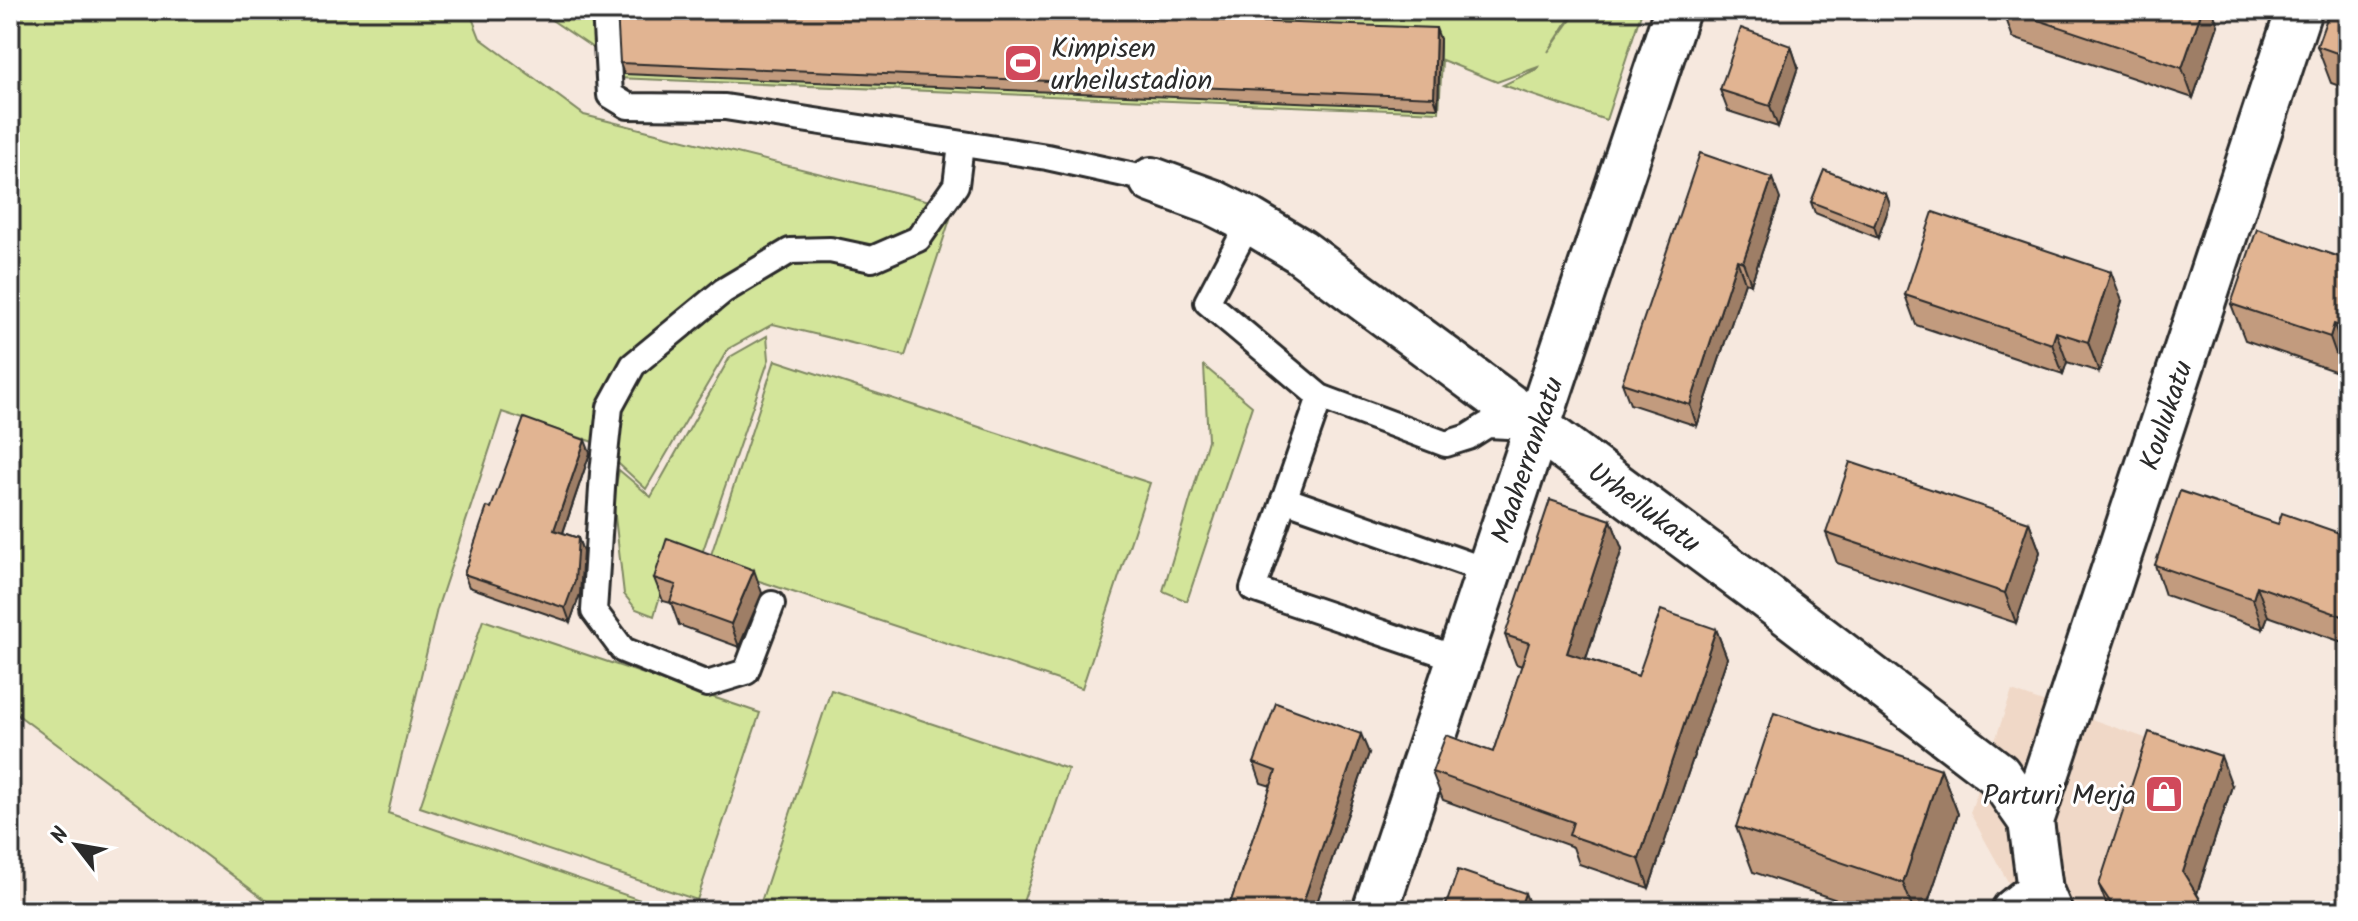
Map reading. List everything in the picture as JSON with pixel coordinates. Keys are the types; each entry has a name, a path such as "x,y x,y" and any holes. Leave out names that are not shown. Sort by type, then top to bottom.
{"street":[{"name":"Maaherrankatu","path":"1375,911 1677,10"},
{"name":"Koulukatu","path":"2031,821 2299,10"},
{"name":"Urheilukatu","path":"1152,180 1212,202 1300,251 1761,593 1998,774 2031,821 2034,904"}],"lane":[{"path":"605,10 610,95 628,106 725,107 1047,157 1152,180"},
{"path":"772,604 746,672 707,684 623,650 594,611 610,407 633,365 723,291 790,251 830,250 872,259 918,239 956,185 961,145"},
{"path":"1250,221 1207,302 1320,397 1446,444 1468,437 1487,425 1537,428"},
{"path":"1320,397 1253,589 1459,659"},
{"path":"1284,499 1488,571"}],"shaded area":[{"path":"2012,691 2168,746 2109,911 2024,911 1970,813"}],"green space":[{"path":"10,10 469,10 480,38 584,115 954,207 905,356 773,324 728,349 646,489 596,443 502,412 437,609 388,813 643,901 647,911 280,911 10,709"},
{"name":"Kimpisen urheilustadion","path":"537,10 1575,10 1548,52 1578,10 1642,10 1606,120 1503,85 1538,67 1497,82 1442,60 1439,112 617,78 593,48"},
{"path":"767,336 769,359 699,562 672,556 654,616 636,609 624,594 613,499 619,470 651,497 730,357"},
{"path":"775,360 1150,483 1082,688 708,564"},
{"path":"1204,366 1252,406 1187,601 1163,591 1208,440"},
{"path":"483,620 760,713 697,900 420,807"},
{"path":"831,690 1068,769 1020,911 758,911"}],"building":[{"name":"Kimpisen urheilustadion","path":"617,10 934,10 1436,28 1434,97 620,63"},
{"path":"2008,10 2202,10 2182,68"},
{"path":"2330,10 2348,10 2348,57 2317,46"},
{"path":"1741,28 1791,46 1770,106 1720,90"},
{"path":"1700,153 1772,178 1743,262 1737,260 1690,405 1622,383"},
{"path":"1824,170 1886,194 1874,226 1811,202"},
{"path":"1933,212 2111,272 2088,342 2056,332 2052,344 1905,295"},
{"path":"2257,229 2348,260 2348,329 2334,324 2330,337 2231,304"},
{"path":"524,418 585,440 554,530 578,538 575,581 565,608 464,574 487,507 491,508"},
{"path":"1850,462 2029,522 2005,593 1826,533"},
{"path":"2180,491 2278,524 2282,513 2348,536 2348,618 2257,586 2253,599 2155,565"},
{"path":"1550,500 1611,520 1567,653 1638,676 1661,610 1716,629 1639,859 1569,835 1573,822 1432,772 1446,735 1493,752 1529,643 1505,635"},
{"path":"667,538 754,570 731,624 670,602 676,585 654,578"},
{"path":"1276,703 1361,734 1300,911 1246,911 1230,904 1276,771 1254,763"},
{"path":"1774,713 1941,769 1903,883 1736,827"},
{"path":"2149,732 2221,756 2183,872 2207,911 2116,911 2099,885"},
{"path":"1458,870 1525,893 1519,911 1444,911"}],"place":[{"name":"Kimpisen urheilustadion","path":"1023,63"},
{"name":"Parturi Merja","path":"2164,794"}]}
